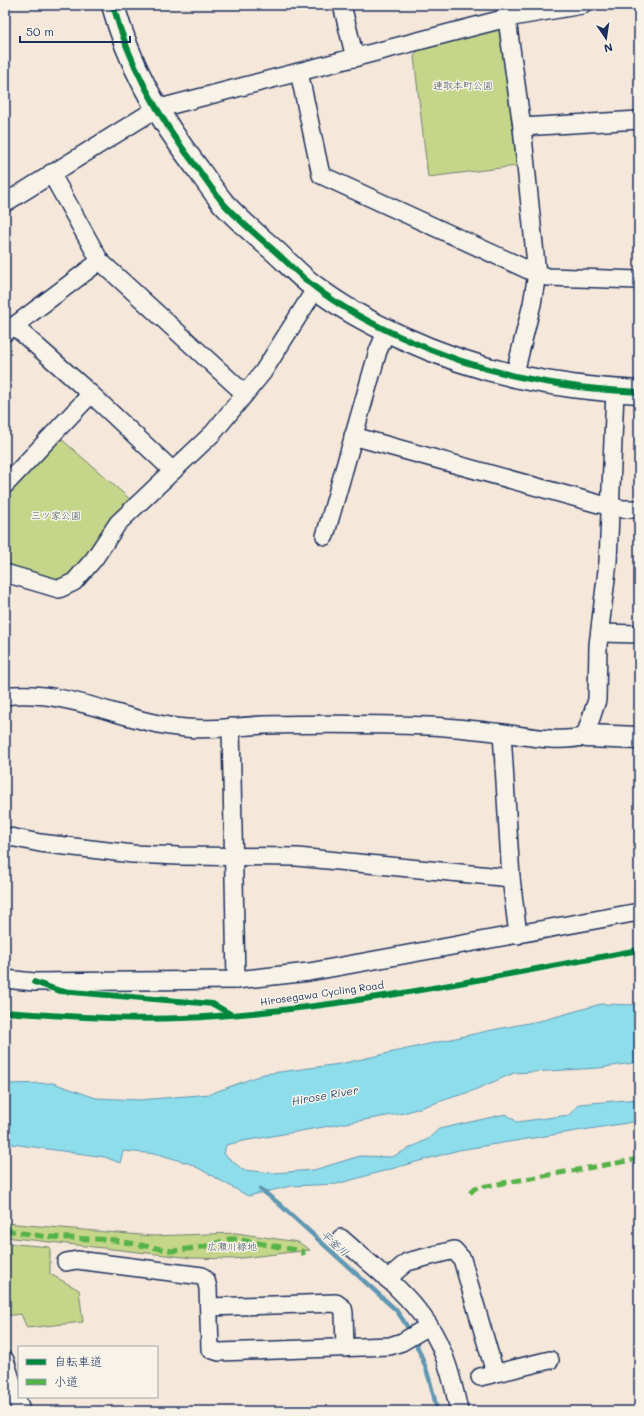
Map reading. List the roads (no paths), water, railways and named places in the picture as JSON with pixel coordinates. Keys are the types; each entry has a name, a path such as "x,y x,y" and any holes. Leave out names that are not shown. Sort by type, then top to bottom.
{"street":[{"path":"113,5 143,86 156,109 188,156 224,203 316,288 364,319 456,360 514,377 566,387 639,392"},
{"path":"342,5 355,58"},
{"path":"5,202 156,109 355,58 506,12 582,5"},
{"path":"506,12 522,127 537,274 532,304 514,377"},
{"path":"299,72 321,175 537,274 548,277 639,280"},
{"path":"522,127 638,125"},
{"path":"51,173 100,261 245,394"},
{"path":"100,261 10,330 91,394 173,471"},
{"path":"5,573 59,589 74,582 94,559 118,523 213,433 263,372 316,288"},
{"path":"325,536 378,351 387,330"},
{"path":"587,736 587,730 597,700 600,633 608,562 612,507 615,391"},
{"path":"5,485 91,394"},
{"path":"353,436 612,507 639,510"},
{"path":"600,633 639,634"},
{"path":"5,696 19,694 48,696 74,701 151,723 186,729 320,724 418,726 561,739 575,739 587,736 639,738"},
{"path":"231,727 236,980"},
{"path":"502,733 511,878 518,935"},
{"path":"5,836 40,843 133,854 297,857 511,878"},
{"path":"5,979 34,982 236,980 309,972 639,912"},
{"path":"341,1238 387,1279 414,1307 426,1328 452,1383 459,1411"},
{"path":"387,1279 407,1262 454,1250 462,1259 487,1375 550,1360"},
{"path":"66,1262 77,1260 197,1274 202,1276 206,1280 209,1343 210,1349 214,1351 390,1346 402,1342 426,1328"},
{"path":"208,1307 336,1303 343,1308 345,1348"},
{"path":"5,1360 22,1411"}],"water":[{"name":"Hirose River","path":"601,1004 639,1005 639,1062 599,1068 514,1073 472,1091 404,1113 243,1141 226,1145 224,1154 243,1170 273,1173 314,1170 360,1156 392,1157 428,1139 439,1129 506,1114 517,1122 569,1115 579,1104 639,1099 639,1121 459,1150 337,1184 291,1186 248,1196 191,1164 158,1154 123,1151 120,1163 105,1157 5,1143 5,1084 53,1083 96,1098 140,1100 210,1094 264,1074 340,1064 487,1031 544,1020"}],"waterway":[{"name":"平釜川","path":"260,1189 277,1202 396,1310 404,1321 417,1345 431,1384 437,1411"}],"park label":[{"name":"連取本町公園","path":"463,85"},
{"name":"三ツ家公園","path":"56,515"},
{"name":"広瀬川緑地","path":"232,1246"}]}
